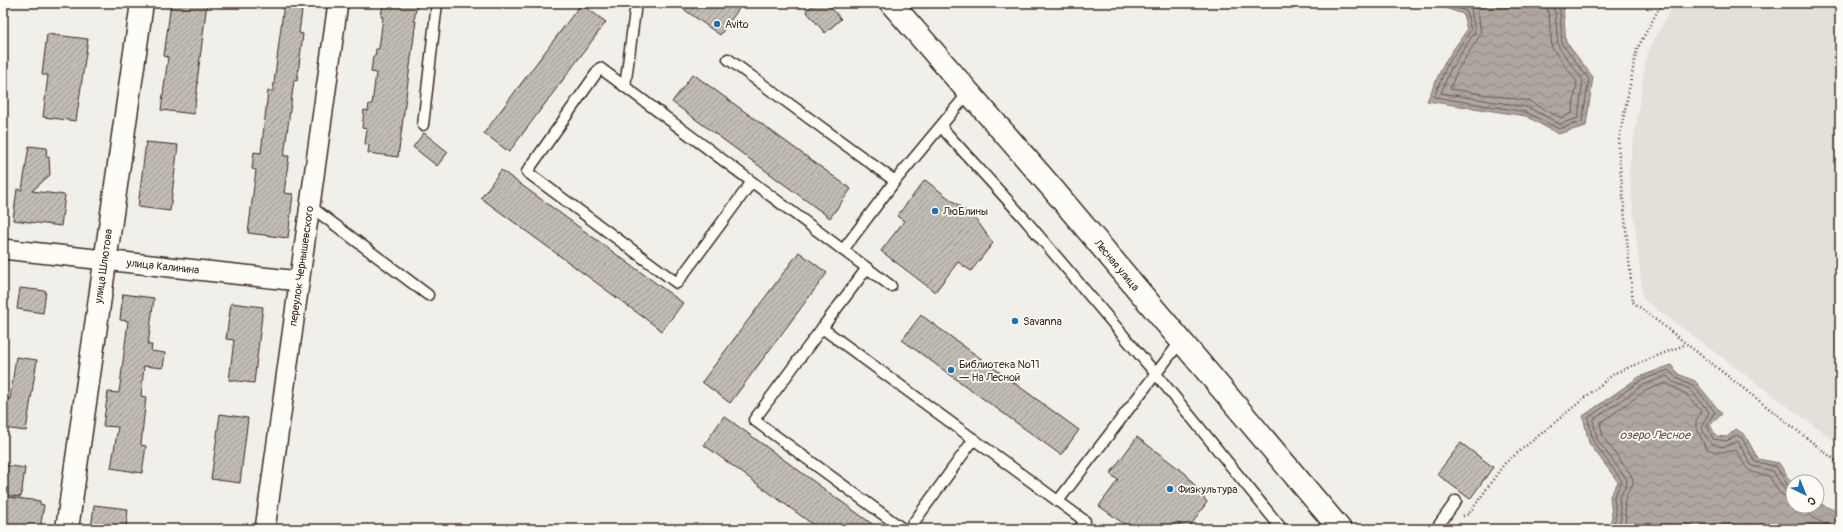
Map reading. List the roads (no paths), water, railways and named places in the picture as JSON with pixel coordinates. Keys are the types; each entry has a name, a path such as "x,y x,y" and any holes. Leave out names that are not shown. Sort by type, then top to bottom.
{"main road":[{"name":"улица Шлютова","path":"67,529 104,260 142,3"},
{"name":"Лесная улица","path":"891,3 969,92 1340,529"}],"street":[{"name":"переулок Чернышевского","path":"265,529 338,3"},
{"name":"улица Калинина","path":"3,249 299,281"}],"lane":[{"path":"422,125 437,3"},
{"path":"625,87 636,3"},
{"path":"728,59 895,181"},
{"path":"751,183 676,283 527,172 600,68 751,183 891,286"},
{"path":"843,250 895,181 969,92"},
{"path":"941,126 1022,216 1156,374 1282,529"},
{"path":"310,206 428,294"},
{"path":"867,268 754,420 903,529"},
{"path":"822,328 1085,521 1079,529"},
{"path":"1058,501 1181,341"},
{"path":"909,529 974,439"},
{"path":"1436,529 1456,501"}],"water":[{"path":"1431,3 1555,3 1563,6 1566,42 1593,77 1586,126 1558,134 1526,116 1427,101 1444,63 1467,30 1463,14"},
{"name":"озеро Лесное","path":"1671,365 1678,374 1695,381 1722,414 1710,425 1716,436 1727,437 1736,429 1745,435 1758,459 1779,463 1786,474 1785,514 1825,514 1825,506 1840,513 1840,529 1608,529 1612,517 1610,496 1618,482 1589,443 1583,416 1639,377"}],"place":[{"name":"Avito","path":"717,24"},
{"name":"ЛюБлины","path":"935,211"},
{"name":"Savanna","path":"1015,321"},
{"name":"Библиотека №11 — На Лесной","path":"951,370"},
{"name":"Физкультура","path":"1170,489"}]}
